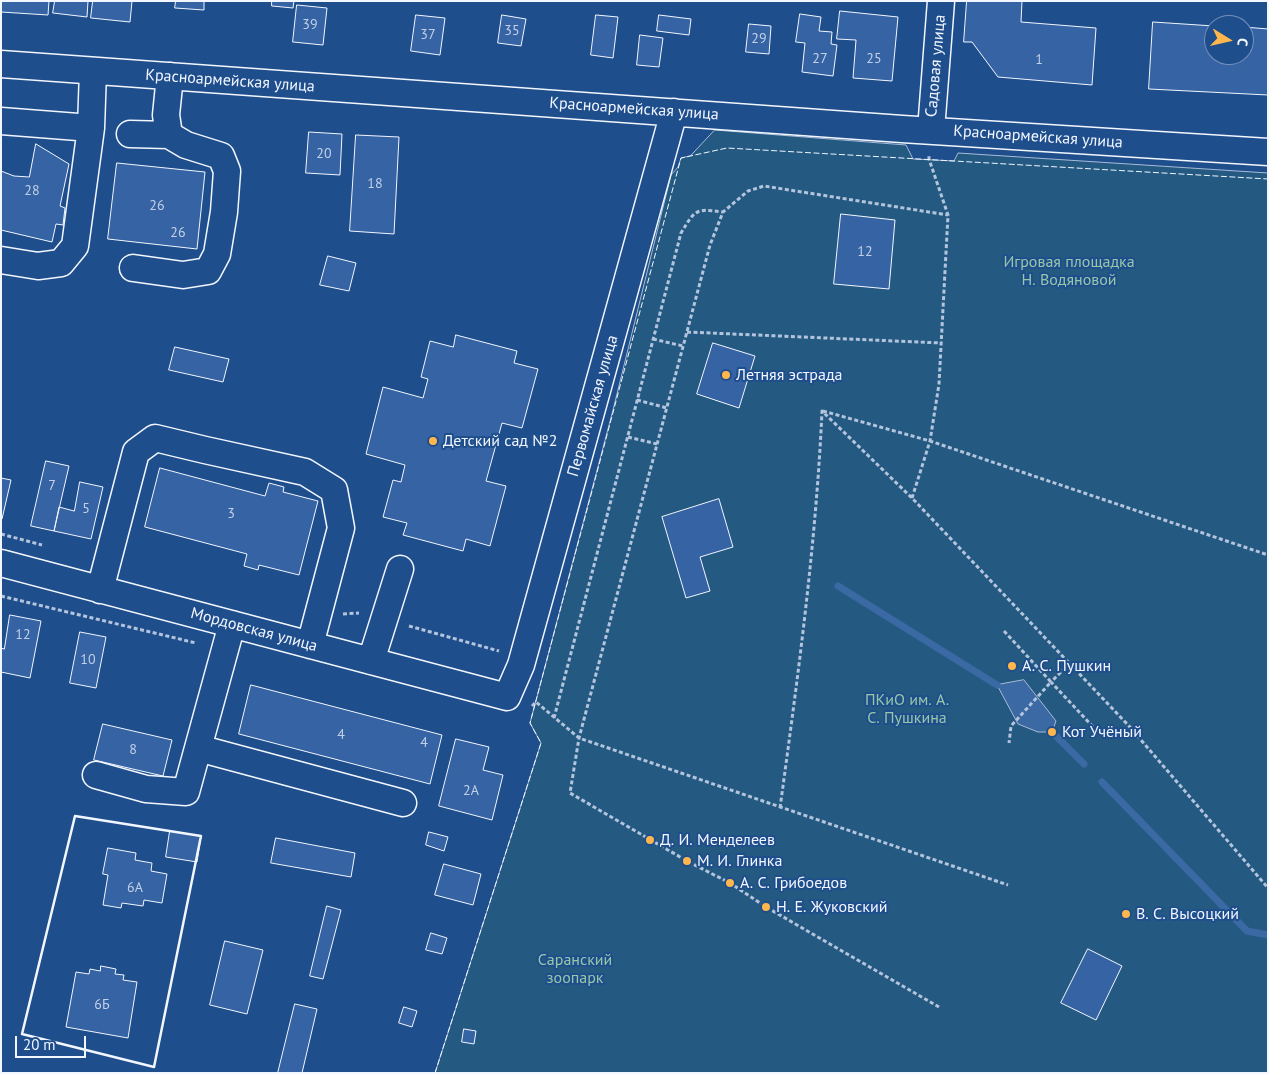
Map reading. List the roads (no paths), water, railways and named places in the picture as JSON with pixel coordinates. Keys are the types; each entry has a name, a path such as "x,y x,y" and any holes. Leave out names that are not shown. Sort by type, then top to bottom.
{"street":[{"name":"Садовая улица","path":"930,143 941,1"},
{"name":"Красноармейская улица","path":"1,64 674,112 930,143 1268,152"},
{"path":"1,260 38,266 61,263 75,246 91,128 93,71"},
{"path":"169,135 166,115 170,76"},
{"name":"Первомайская улица","path":"507,698 521,665 674,112"},
{"path":"1,121 91,128"},
{"path":"130,134 169,135 186,145 221,156 227,171 224,212 217,254 208,271 183,276 133,268"},
{"path":"100,590 136,452 155,438 305,472 334,490 341,528 310,645"},
{"name":"Мордовская улица","path":"1,563 507,698"},
{"path":"371,661 400,569"},
{"path":"96,775 146,789 186,792 232,624"},
{"path":"198,748 403,803"}],"waterway":[{"path":"838,586 997,685"},
{"path":"1052,732 1084,764"},
{"path":"1102,782 1247,931 1268,935"}],"place":[{"name":"Летняя эстрада","path":"726,375"},
{"name":"Детский сад №2","path":"433,441"},
{"name":"А. С. Пушкин","path":"1012,666"},
{"name":"Кот Учёный","path":"1052,732"},
{"name":"Д. И. Менделеев","path":"650,840"},
{"name":"М. И. Глинка","path":"687,861"},
{"name":"А. С. Грибоедов","path":"730,883"},
{"name":"Н. Е. Жуковский","path":"766,907"},
{"name":"В. С. Высоцкий","path":"1126,914"}],"park label":[{"name":"Игровая площадка Н. Водяновой","path":"1069,271"},
{"name":"ПКиО им. А. С. Пушкина","path":"907,709"},
{"name":"Саранский зоопарк","path":"575,969"}]}
